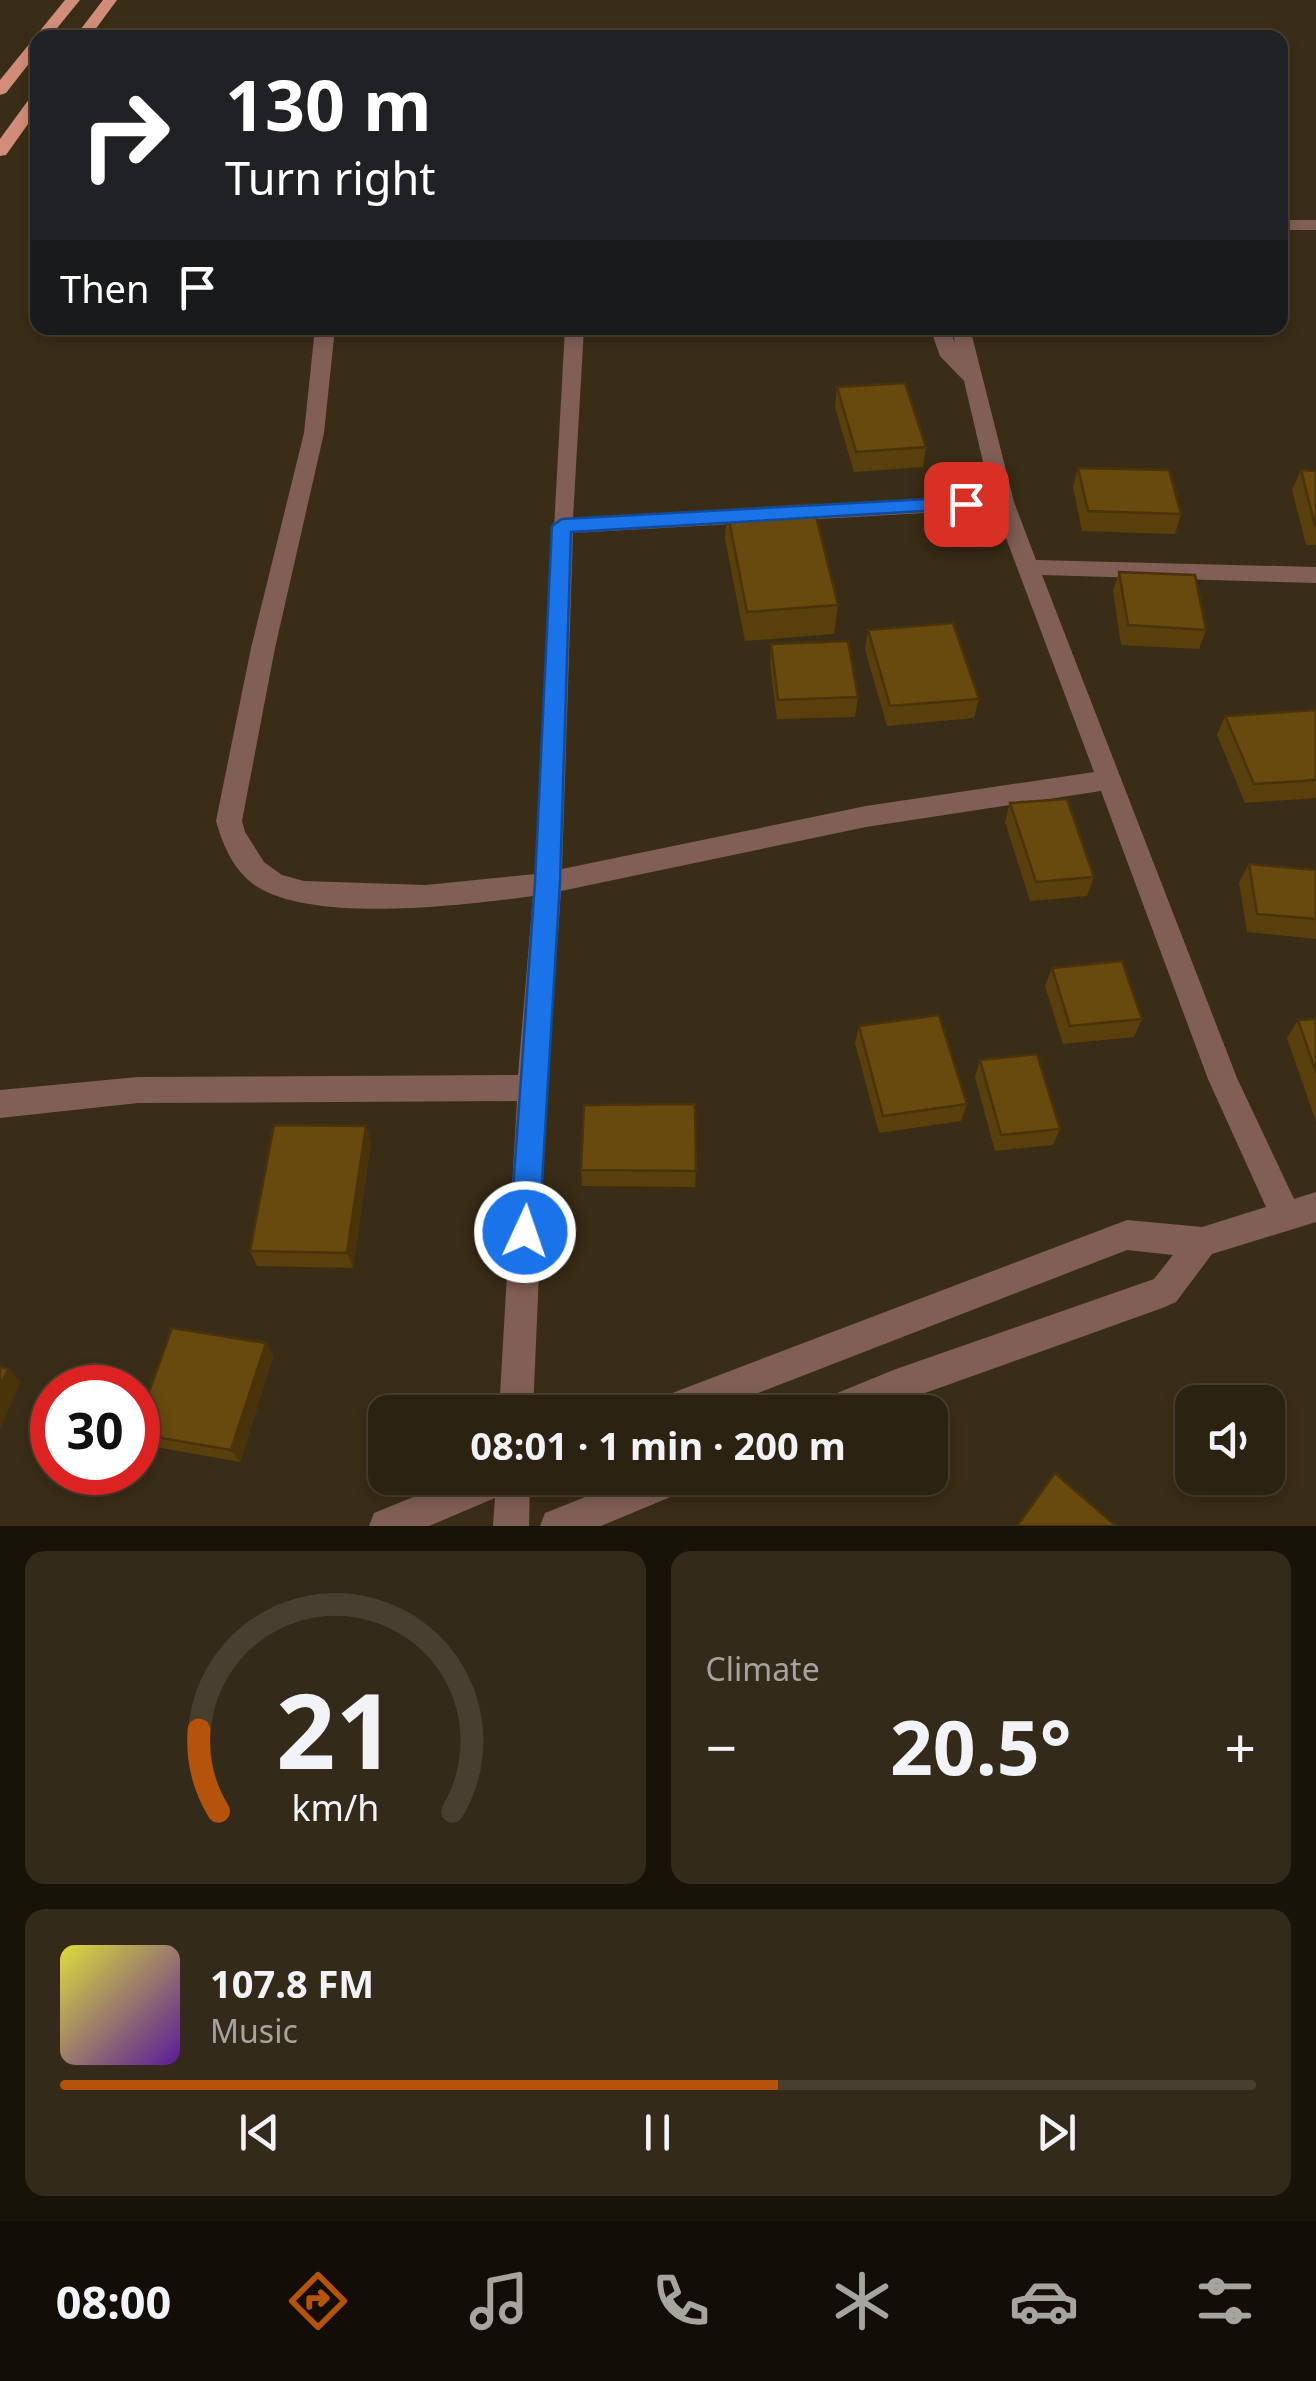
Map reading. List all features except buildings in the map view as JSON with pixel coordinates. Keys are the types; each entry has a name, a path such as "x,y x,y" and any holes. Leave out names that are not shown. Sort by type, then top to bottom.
{"main road":[{"path":"47,30 72,0"},
{"path":"87,30 110,0"},
{"path":"0,90 30,51"},
{"path":"0,151 30,109"}],"street":[{"path":"1288,225 1316,225"},
{"path":"324,335 314,433 262,648 229,821 233,841 255,871 287,888 418,898 497,893 834,822 1108,780"},
{"path":"517,1395 532,1088 548,882 574,335"},
{"path":"942,335 950,356 972,379"},
{"path":"963,335 1003,502 1223,1080 1285,1216"},
{"path":"562,526 1003,502"},
{"path":"1030,568 1316,575"},
{"path":"0,1104 138,1090 532,1088"},
{"path":"711,1395 1127,1234 1202,1242 1316,1207"},
{"path":"874,1395 1166,1292 1202,1242"},
{"path":"387,1526 460,1495"},
{"path":"512,1526 513,1495"},
{"path":"558,1526 634,1495"}],"route":[{"path":"525,1232 548,882 562,526 966,504"}]}
